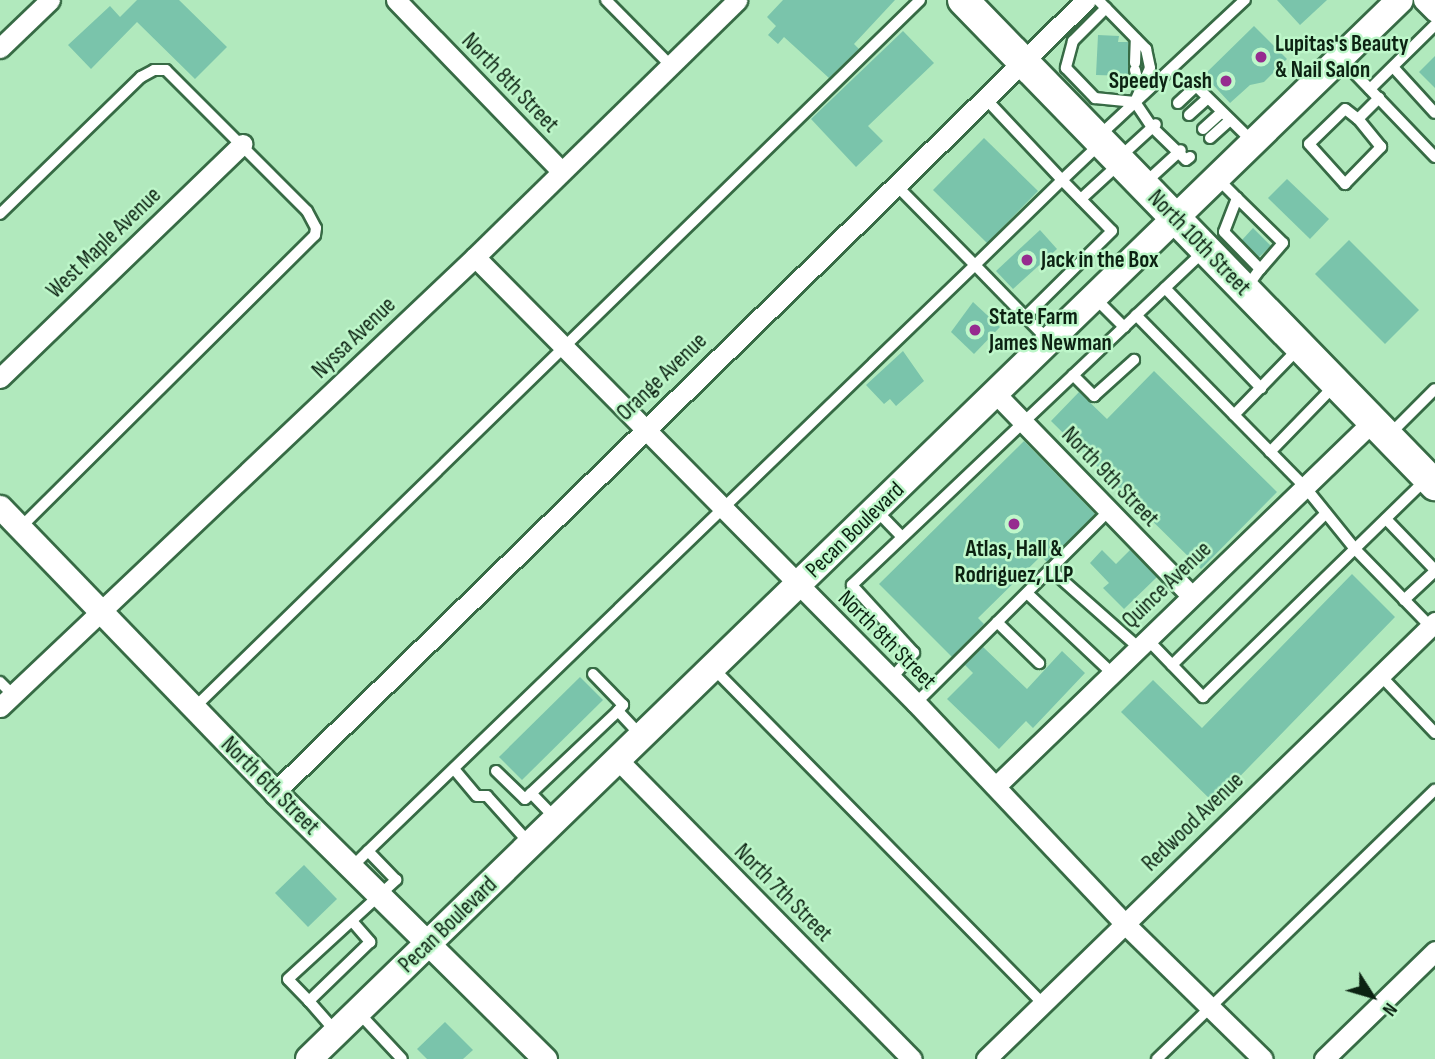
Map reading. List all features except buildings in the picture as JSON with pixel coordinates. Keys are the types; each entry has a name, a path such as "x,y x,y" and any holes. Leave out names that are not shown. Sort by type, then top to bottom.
{"main road":[{"name":"North 10th Street","path":"963,0 1023,61 1067,88 1109,150 1205,249 1253,279 1300,347 1431,482"},
{"name":"Pecan Boulevard","path":"309,1059 618,761 1174,216 1400,0"}],"street":[{"path":"2,41 50,0"},
{"name":"North 8th Street","path":"397,0 560,170"},
{"name":"Nyssa Avenue","path":"4,695 101,614 475,257 560,170 737,0"},
{"name":"Orange Avenue","path":"275,792 1086,0"},
{"path":"1423,0 1435,12"},
{"name":"West Maple Avenue","path":"0,378 242,144"},
{"name":"North 8th Street","path":"475,257 996,786 1124,923 1264,1059"},
{"name":"North 9th Street","path":"995,393 1191,595"},
{"name":"Quince Avenue","path":"996,786 1305,487 1380,429"},
{"name":"North 6th Street","path":"0,507 275,792 545,1059"},
{"name":"Redwood Avenue","path":"986,1059 1380,675 1432,629"},
{"name":"North 7th Street","path":"618,761 912,1059"},
{"path":"1324,1059 1435,951"}],"lane":[{"path":"606,0 670,65"},
{"path":"194,708 920,0"},
{"path":"1081,199 1135,102 1150,68 1146,49 1098,0"},
{"path":"1135,102 1245,0"},
{"path":"1106,8 1073,41 1066,68 1067,88 1095,98 1135,102 1183,153 1143,185"},
{"path":"1370,89 1435,25"},
{"path":"1051,34 1070,51"},
{"path":"1136,39 1135,67 1140,91"},
{"path":"1340,57 1435,156"},
{"path":"1393,66 1435,113"},
{"path":"0,214 154,70 175,75 307,211 314,220 315,235 20,528"},
{"path":"1178,103 1196,86 1252,141"},
{"path":"985,98 1112,231 1025,317"},
{"path":"1189,115 1208,98"},
{"path":"1358,120 1379,98"},
{"path":"1345,109 1358,120 1381,147 1345,184 1309,144 1345,109"},
{"path":"1207,134 1226,116"},
{"path":"352,867 1062,180 1154,125"},
{"path":"1216,176 1266,234 1283,243 1253,279"},
{"path":"895,185 1048,340"},
{"path":"1237,198 1224,232 1248,252 1253,279"},
{"path":"891,679 914,653 852,586 1205,249"},
{"path":"1165,288 1261,388"},
{"path":"1094,296 1124,327"},
{"path":"1136,315 1305,487 1355,549 1432,629"},
{"path":"1234,415 1300,347"},
{"path":"1073,375 1094,396 1134,360"},
{"path":"1270,452 1336,384"},
{"path":"1380,429 1435,389"},
{"path":"1050,569 1172,665 1203,697 1386,519 1431,482"},
{"path":"876,509 902,537"},
{"path":"916,704 1109,511"},
{"path":"1172,665 1326,513"},
{"path":"1386,519 1435,570 1405,600"},
{"path":"1027,593 1112,673"},
{"path":"997,622 1040,663"},
{"path":"713,668 1042,1003"},
{"path":"496,771 525,799 623,705 593,674"},
{"path":"1380,675 1435,733"},
{"path":"618,710 642,737"},
{"path":"454,769 477,796 487,796 531,845"},
{"path":"1157,1059 1435,790"},
{"path":"531,793 557,820"},
{"path":"337,1032 288,979 396,880 368,851"},
{"path":"309,1001 370,942 352,920"},
{"path":"358,1012 402,1059"}],"place":[{"name":"Lupitas's Beauty & Nail Salon","path":"1261,57"},
{"name":"Speedy Cash","path":"1226,81"},
{"name":"Jack in the Box","path":"1027,260"},
{"name":"State Farm James Newman","path":"975,330"},
{"name":"Atlas, Hall & Rodriguez, LLP","path":"1014,524"}]}
